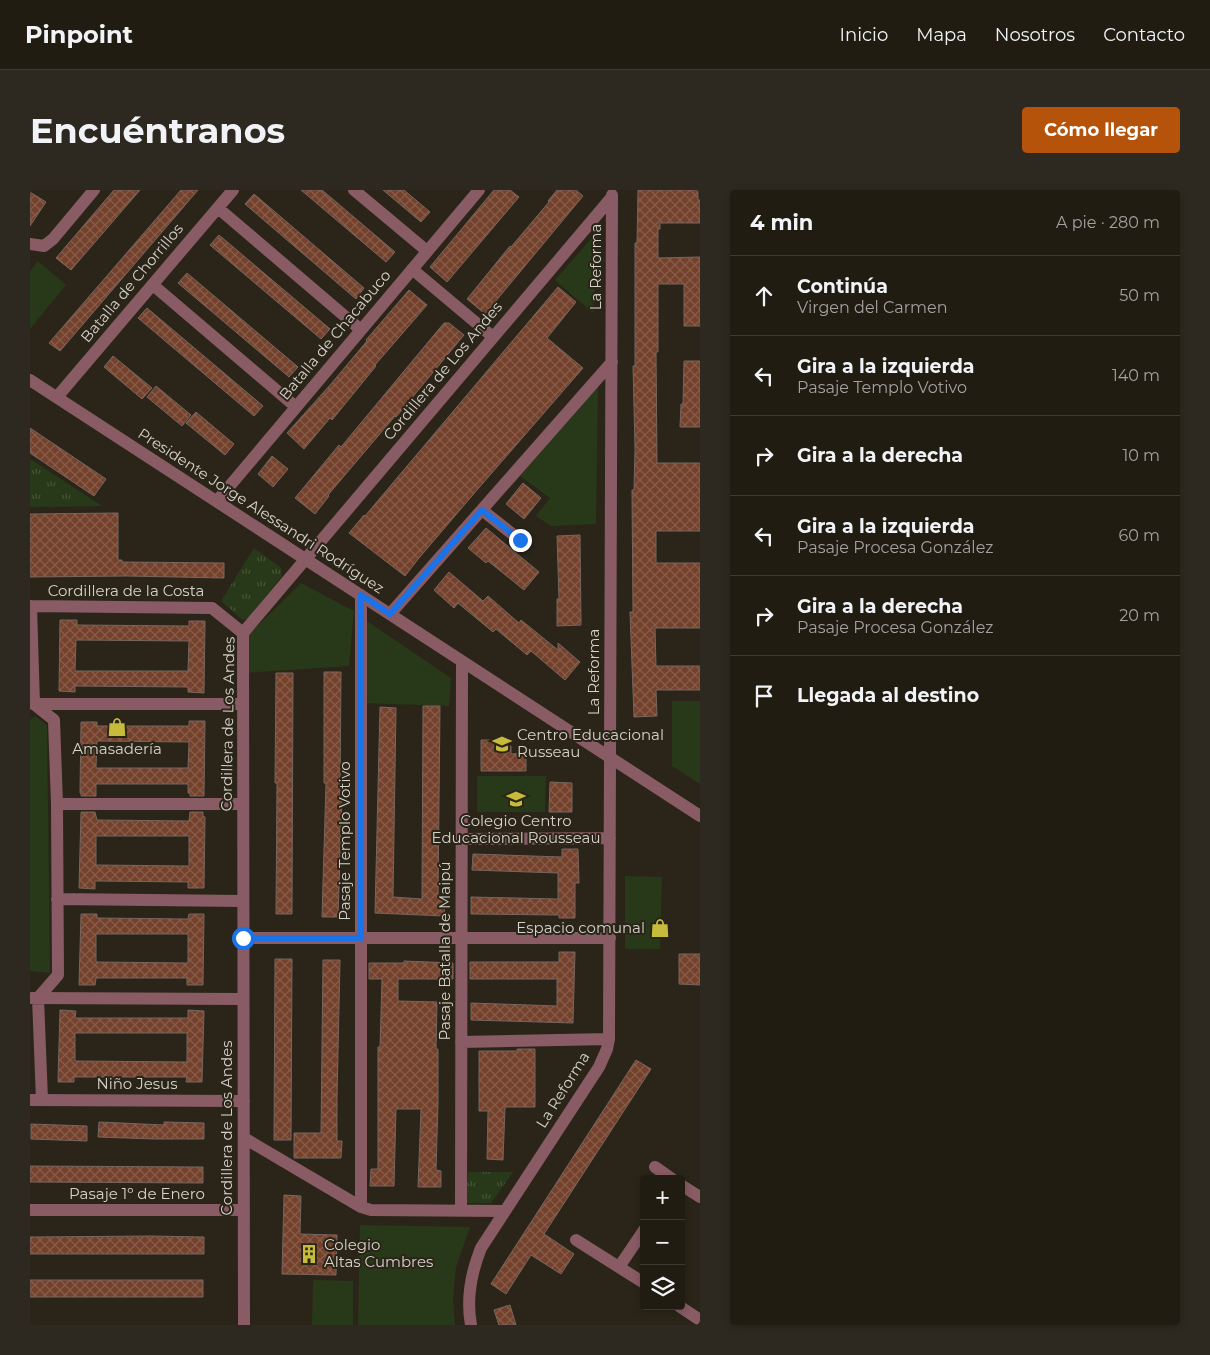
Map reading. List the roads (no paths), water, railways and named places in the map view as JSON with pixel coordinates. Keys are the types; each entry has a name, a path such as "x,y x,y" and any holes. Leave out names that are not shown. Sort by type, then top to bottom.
{"street":[{"path":"30,244 44,246 53,239 94,190"},
{"name":"Batalla de Chorrillos","path":"57,397 233,190"},
{"path":"354,190 427,251"},
{"name":"Batalla de Chacabuco","path":"216,501 479,190"},
{"name":"Cordillera de Los Andes","path":"244,1325 243,634 612,194"},
{"name":"La Reforma","path":"471,1325 469,1293 475,1263 481,1248 599,1067 609,1039 612,194"},
{"path":"218,208 361,330"},
{"path":"412,269 493,337"},
{"path":"153,284 296,407"},
{"path":"390,614 612,362"},
{"name":"Presidente Jorge Alessandri Rodríguez","path":"30,380 700,816"},
{"path":"482,510 520,540"},
{"name":"Pasaje Templo Votivo","path":"361,595 361,1207"},
{"path":"31,606 31,705"},
{"name":"Cordillera de la Costa","path":"31,606 212,608 243,634"},
{"name":"Pasaje Batalla de Maipú","path":"461,1210 462,661"},
{"path":"31,705 243,704"},
{"path":"31,705 54,720 57,804 58,975 33,996"},
{"path":"57,804 243,804"},
{"path":"461,839 610,838"},
{"path":"57,898 243,901"},
{"path":"243,938 610,938"},
{"path":"33,996 243,999"},
{"path":"33,996 36,1100"},
{"path":"461,1042 609,1039"},
{"name":"Niño Jesus","path":"36,1100 244,1101"},
{"path":"244,1138 361,1207 378,1211 504,1211"},
{"path":"654,1167 666,1175"},
{"path":"685,1187 700,1197"},
{"name":"Pasaje 1º de Enero","path":"30,1210 244,1210"},
{"path":"619,1267 640,1236"},
{"path":"576,1240 640,1280"},
{"path":"685,1310 700,1320"}],"place":[{"name":"Amasadería","path":"117,727"},
{"name":"Centro Educacional Russeau","path":"502,744"},
{"name":"Colegio Centro Educacional Rousseau","path":"516,799"},
{"name":"Espacio comunal","path":"660,928"},
{"name":"Colegio Altas Cumbres","path":"309,1254"}]}
